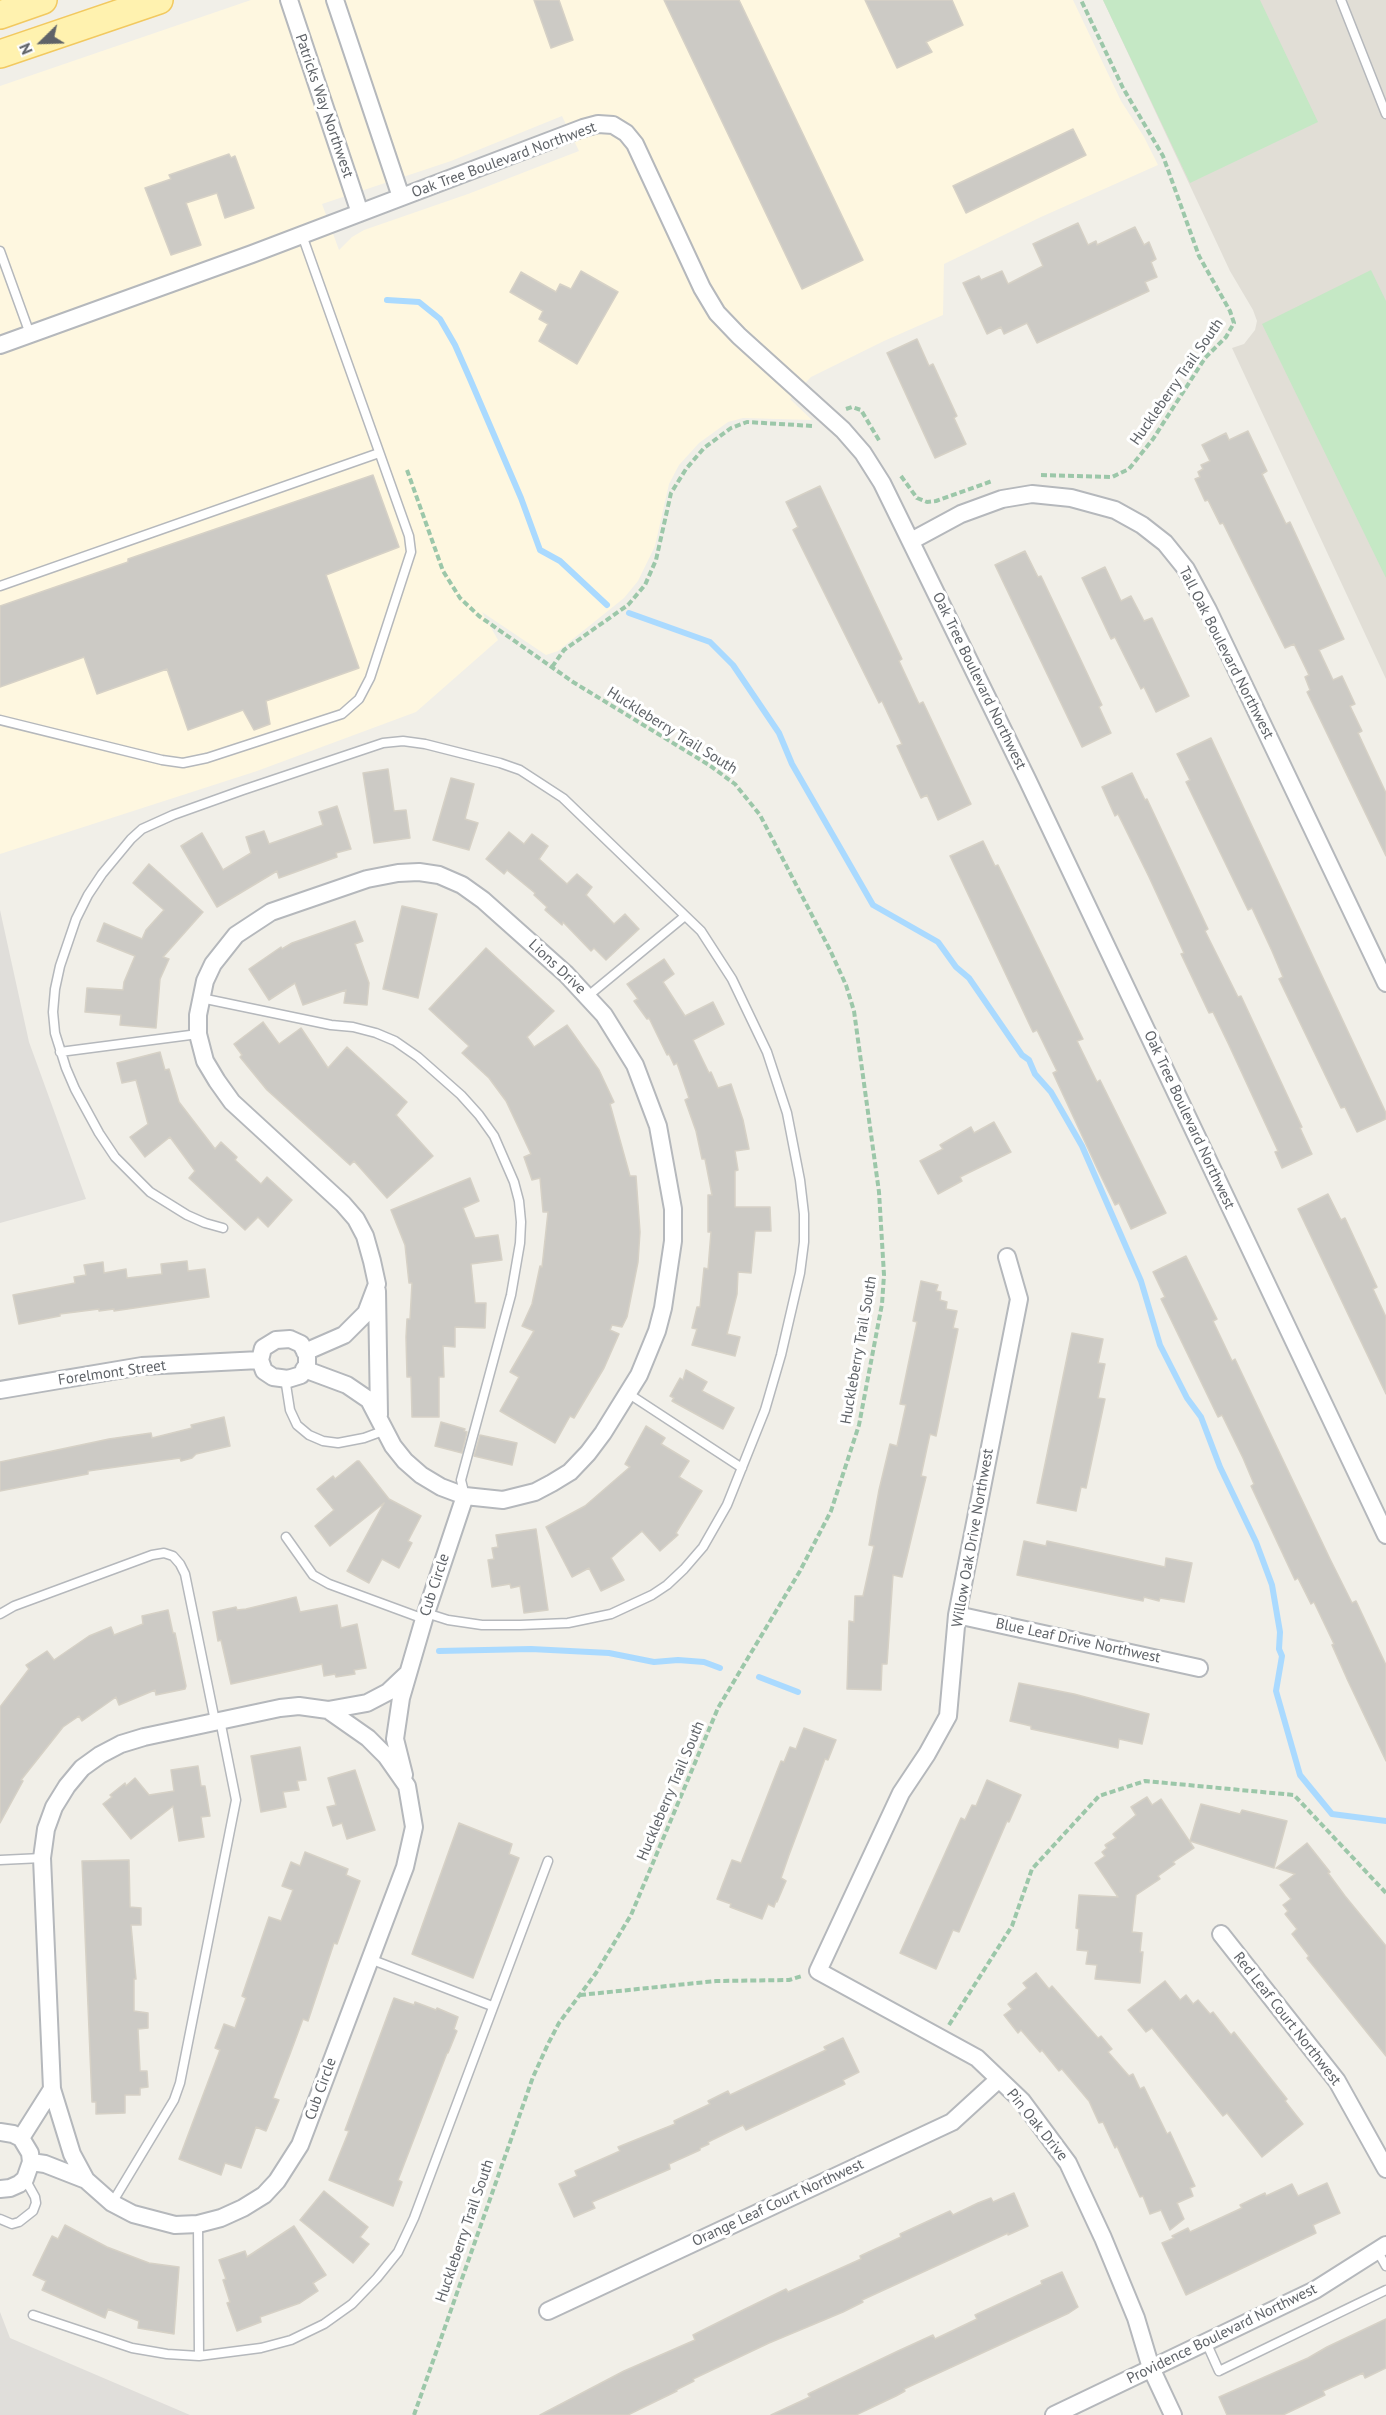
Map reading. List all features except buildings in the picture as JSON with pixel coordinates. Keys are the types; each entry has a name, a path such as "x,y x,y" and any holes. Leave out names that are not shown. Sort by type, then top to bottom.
{"main road":[{"path":"0,54 159,0"}],"street":[{"name":"Patricks Way Northwest","path":"289,0 360,213"},
{"path":"335,0 401,197"},
{"name":"Oak Tree Boulevard Northwest","path":"0,345 302,235 583,128 598,124 613,125 626,133 635,144 702,288 717,314 829,418 863,453 882,483 1031,786 1386,1535"},
{"name":"Tall Oak Boulevard Northwest","path":"911,541 971,510 1002,499 1032,494 1071,498 1115,510 1142,525 1165,543 1186,569 1208,610 1386,983"},
{"name":"Lions Drive","path":"304,1369 347,1385 369,1400 381,1427 405,1461 421,1475 441,1487 465,1496 511,1498 535,1491 561,1478 588,1453 629,1394 648,1354 663,1308 673,1241 673,1209 658,1126 647,1092 618,1036 588,996 483,900 462,885 447,879 419,872 398,873 367,879 270,912 236,935 223,949 213,964 201,998 198,1034 205,1061 232,1102 343,1204 356,1219 365,1236 377,1284 381,1427"},
{"name":"Willow Oak Drive Northwest","path":"818,1971 901,1793 927,1754 948,1716 957,1615 1019,1299 1007,1257"},
{"path":"305,1352 344,1335 366,1313 377,1284"},
{"path":"290,1339 301,1344 305,1352 307,1365 301,1375 285,1378 273,1377 264,1371 260,1360 263,1348 276,1340 290,1339"},
{"name":"Forelmont Street","path":"0,1390 142,1366 260,1360"},
{"name":"Cub Circle","path":"31,2162 45,2164 86,2180 112,2203 133,2214 175,2225 198,2224 221,2218 243,2208 264,2194 290,2165 300,2145 405,1867 414,1827 407,1786 395,1739 397,1718 425,1616 465,1496"},
{"name":"Blue Leaf Drive Northwest","path":"957,1615 1199,1668"},
{"name":"Cub Circle","path":"86,2180 72,2154 52,2089 42,1858 46,1830 54,1807 67,1786 82,1768 121,1744 218,1720 280,1708 299,1706 328,1710 348,1708 367,1703 388,1692 408,1673"},
{"name":"Cub Circle","path":"328,1710 368,1738 386,1756 407,1786"},
{"name":"Red Leaf Court Northwest","path":"1221,1934 1337,2081 1386,2169"},
{"name":"Pin Oak Drive","path":"818,1971 977,2058 1022,2101 1068,2163 1101,2231 1128,2298 1151,2368 1173,2415"},
{"name":"Orange Leaf Court Northwest","path":"548,2311 952,2122 999,2079"},
{"path":"21,2138 31,2126 52,2089"},
{"path":"0,2132 21,2138 30,2153 31,2162 25,2179 10,2188 0,2189"},
{"name":"Providence Boulevard Northwest","path":"1054,2415 1383,2255"}],"lane":[{"path":"1341,0 1386,114"},
{"path":"0,720 162,760 183,763 207,758 342,714 359,699 370,678 411,552 409,536 302,235"},
{"path":"0,251 30,334"},
{"path":"0,586 379,453"},
{"path":"223,1228 205,1223 150,1192 115,1157 99,1133 70,1078 55,1034 53,1012 60,966 68,940 88,895 131,839 142,829 173,815 383,743 403,741 425,744 500,763 535,778 563,798 686,916 701,931 732,979 766,1052 780,1092 795,1148 804,1214 804,1242 800,1273 781,1355 765,1410 726,1505 703,1547 668,1585 632,1606 593,1620 520,1626 465,1623 425,1616 329,1584 313,1575 286,1537"},
{"path":"588,996 686,916"},
{"path":"201,998 376,1033 395,1041 418,1057 454,1088 479,1115 494,1136 519,1201 520,1243 512,1295 461,1480 465,1496"},
{"path":"60,1052 198,1034"},
{"path":"285,1378 290,1410 297,1425 309,1435 323,1441 338,1443 364,1438 381,1427"},
{"path":"629,1394 742,1468"},
{"path":"0,1614 14,1606 152,1555 164,1553 173,1556 185,1574 236,1800 180,2083 174,2100 112,2203"},
{"path":"0,1860 42,1858"},
{"path":"33,2315 132,2348 167,2354 199,2356 251,2350 291,2340 324,2324 352,2304 398,2252 414,2218 548,1861"},
{"path":"370,1959 492,2006"},
{"path":"0,2219 12,2224 19,2222 33,2211 36,2203 35,2197 25,2179"},
{"path":"198,2224 199,2356"},
{"path":"1206,2342 1219,2371 1386,2290"}],"path":[{"name":"Huckleberry Trail South","path":"1036,475 1105,478 1129,469 1153,439 1205,358 1226,337 1234,323 1230,311 1199,256 1163,156 1123,88 1081,0"},
{"path":"552,667 564,650 628,605 645,585 656,560 671,493 686,468 704,448 731,428 747,422 807,427 819,425 841,410 852,407 861,410 881,443"},
{"path":"896,468 917,498 927,502 936,501 998,479"},
{"name":"Huckleberry Trail South","path":"407,470 443,571 460,598 479,616 552,667 609,705 709,765 735,784 760,815 830,950 846,985 854,1011 879,1191 884,1275 878,1326 859,1425 831,1511 800,1571 725,1694 631,1915 596,1973 559,2023 533,2077 414,2415"},
{"path":"941,2038 1012,1926 1032,1869 1099,1796 1145,1781 1294,1795 1386,1893"},
{"path":"580,1995 716,1981 789,1980 818,1971"}],"shaded area":[{"path":"251,0 1073,0 1121,101 1144,137 1158,165 1041,217 944,264 943,315 811,377 790,399 812,420 743,418 728,422 699,443 679,465 669,484 655,546 638,581 624,598 558,651 546,655 482,612 498,640 416,712 257,771 0,854 0,86","holes":["562,116 579,151 468,194 364,230 352,237 339,250 322,204 451,161"]},
{"path":"1103,0 1386,0 1386,679 1232,348 1244,344 1255,330 1257,321 1253,310 1230,271"},
{"path":"0,910 29,1042 86,1199 0,1223"},
{"path":"0,2312 10,2338 190,2415 0,2415"}],"green space":[{"path":"1103,0 1260,0 1318,122 1190,183"},
{"path":"1371,270 1386,301 1386,578 1262,324"}],"waterway":[{"path":"387,300 419,302 440,319 470,379 521,498 540,550 560,561 607,605"},
{"path":"629,613 710,642 733,665 779,733 792,764 873,905 938,942 956,967 969,978 1022,1055 1029,1060 1035,1074 1051,1092 1082,1146 1141,1281 1160,1345 1187,1398 1201,1417 1220,1467 1256,1542 1272,1585 1280,1632 1279,1649 1282,1656 1276,1691 1300,1775 1332,1814 1386,1821"},
{"path":"439,1651 531,1649 609,1653 654,1662 678,1660 704,1662 720,1668"},
{"path":"759,1677 798,1692"}]}
